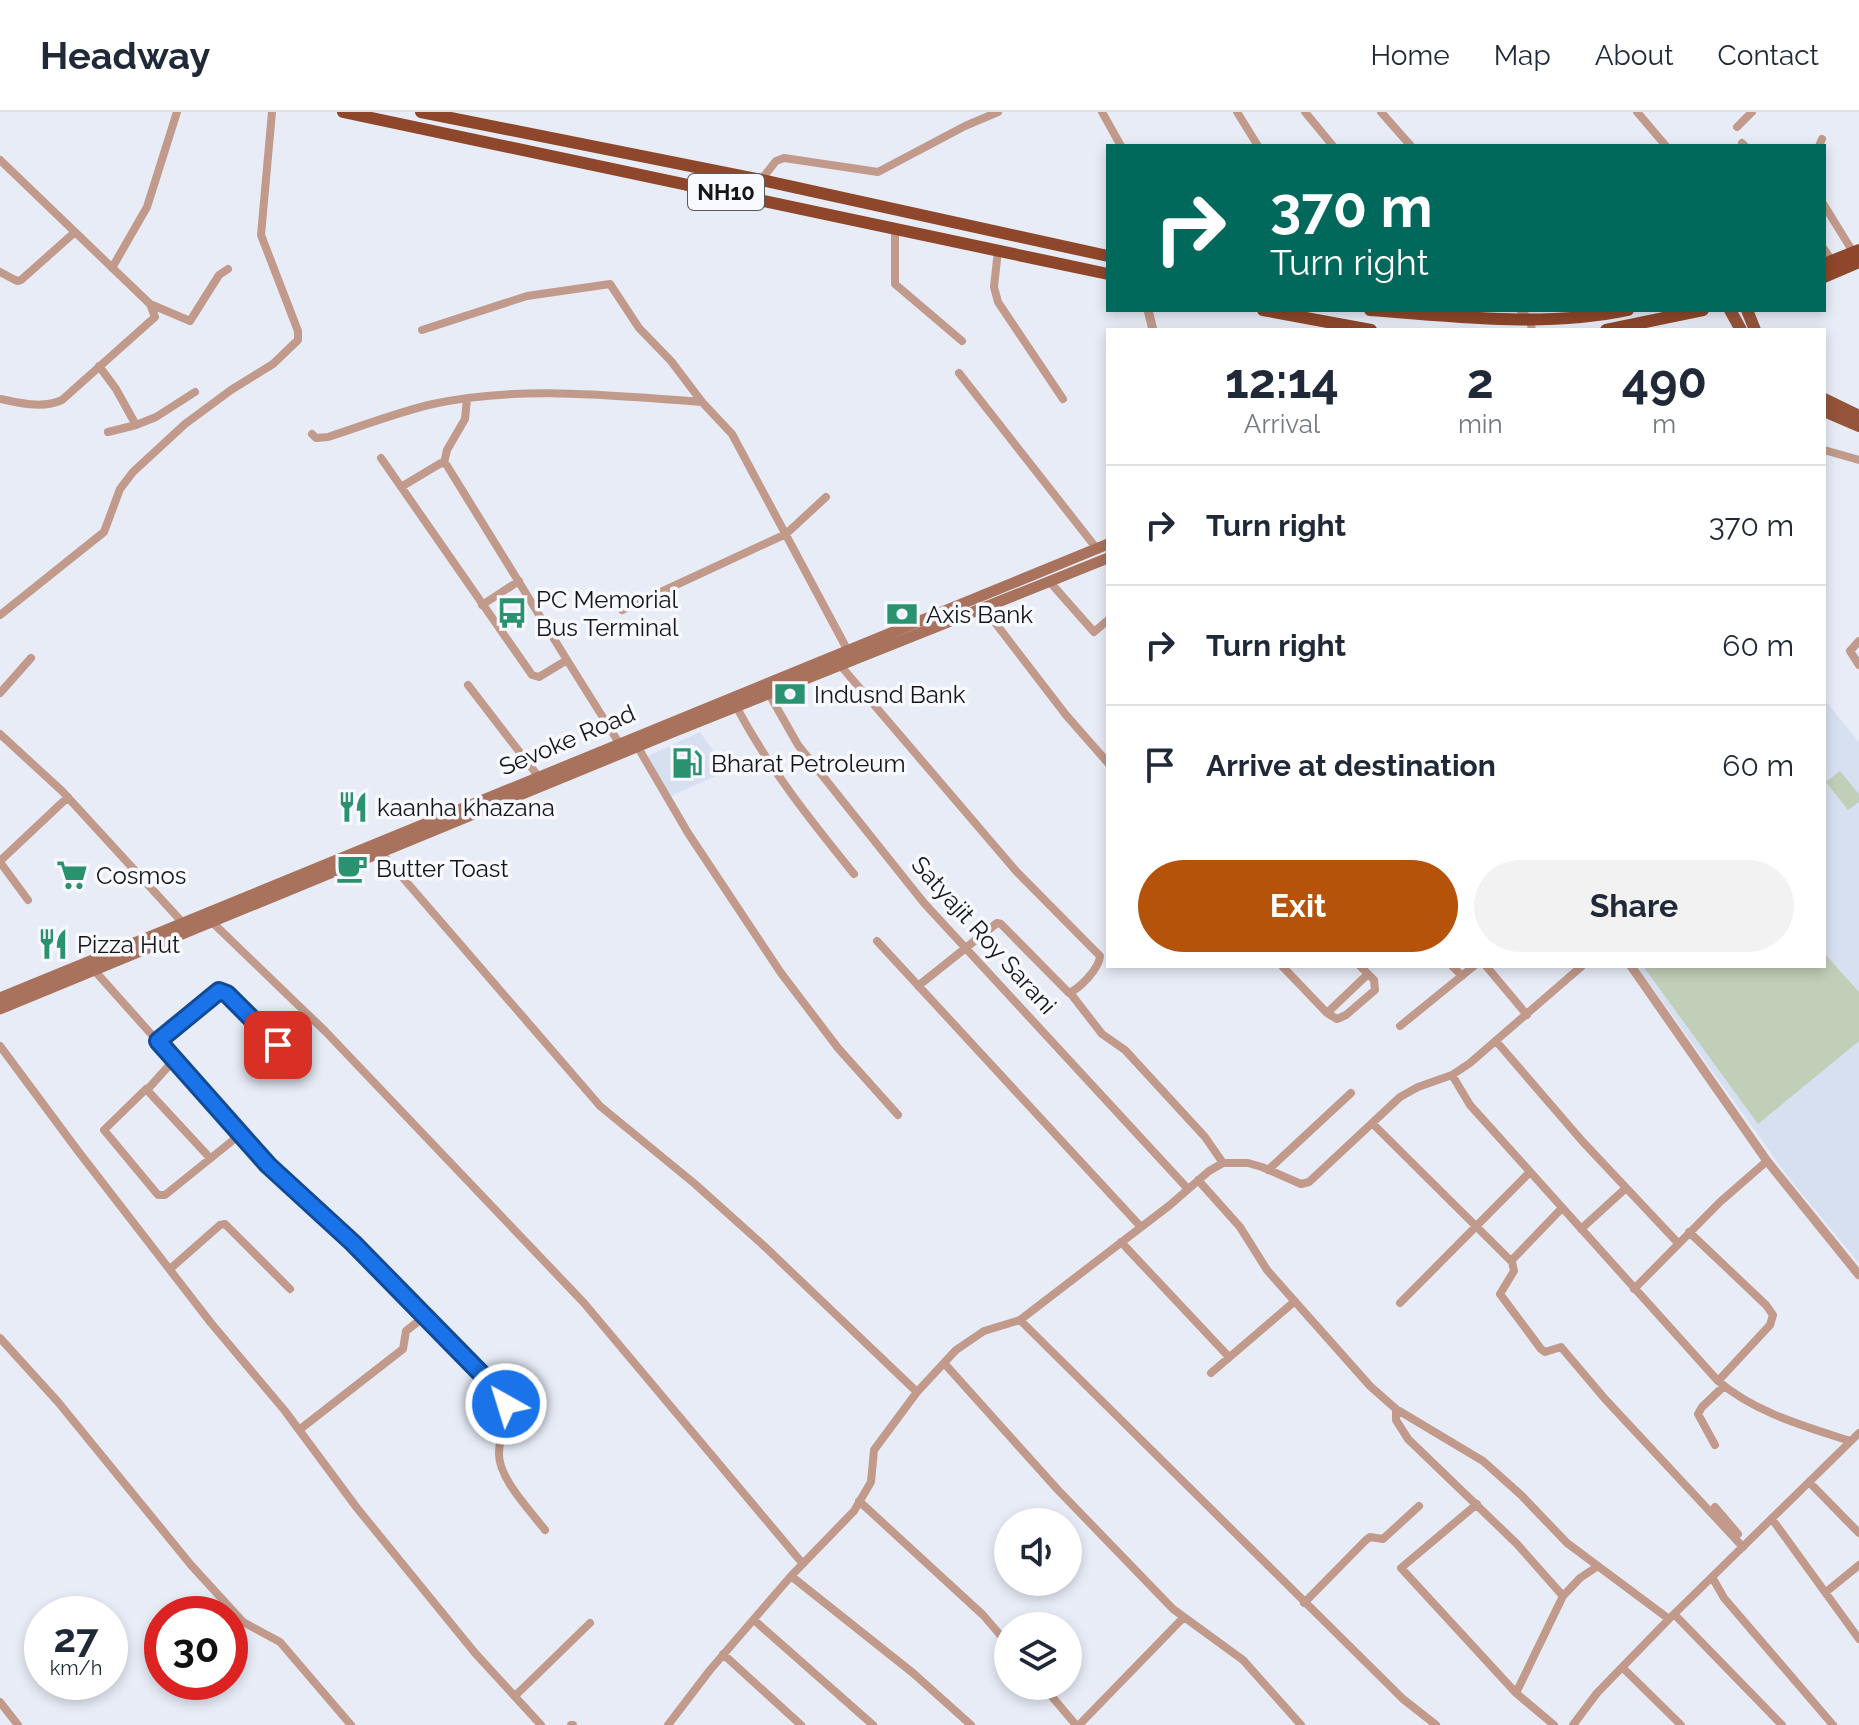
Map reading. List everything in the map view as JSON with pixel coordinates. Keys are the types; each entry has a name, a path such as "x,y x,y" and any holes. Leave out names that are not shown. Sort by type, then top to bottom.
{"highway":[{"name":"NH10","path":"343,112 1106,274"},
{"path":"421,112 761,180 1106,256"},
{"path":"1828,262 1857,255"},
{"path":"1826,276 1857,255"},
{"path":"1274,312 1360,328"},
{"path":"1435,312 1468,313 1531,325 1620,312"},
{"path":"1616,328 1680,313"}],"main road":[{"path":"1642,328 1653,321"},
{"path":"1826,400 1859,416"},
{"path":"1826,412 1859,426"},
{"name":"Sevoke Road","path":"378,848 619,743 635,742 840,665 899,635 1102,547"},
{"name":"Sevoke Road","path":"0,1009 210,917 848,651 983,607 1106,559"},
{"name":"Sevoke Road","path":"0,998 183,923 210,917"}],"street":[{"path":"112,268 155,189 177,112"},
{"path":"0,615 104,532 120,489 133,472 185,424 273,364 298,340 298,331 261,235 272,112"},
{"path":"761,180 776,161 784,158 878,172 998,112"},
{"path":"1102,112 1120,144"},
{"path":"1237,112 1257,144"},
{"path":"1305,112 1331,144"},
{"path":"1381,112 1409,144"},
{"path":"1737,127 1752,112"},
{"path":"1642,113 1665,144"},
{"path":"0,160 150,304 190,321 219,275 228,269"},
{"path":"1826,208 1857,255"},
{"path":"895,228 895,284 962,341"},
{"path":"0,272 21,280 75,232"},
{"path":"998,250 994,287 998,302 1063,399"},
{"path":"422,330 527,296 608,283 639,328 732,434 848,651"},
{"path":"0,399 51,405 69,395 154,319 150,304"},
{"path":"99,366 136,425"},
{"path":"959,373 1102,547"},
{"path":"108,432 156,417 195,392"},
{"path":"312,434 316,438 328,437 432,404 490,395 593,393 702,402"},
{"path":"467,399 465,419 447,450 444,463 619,743"},
{"path":"1826,451 1859,460"},
{"path":"381,458 534,676 539,677 567,660"},
{"path":"401,487 444,463"},
{"path":"622,610 786,534 826,497"},
{"path":"482,605 519,581"},
{"path":"1049,581 1094,632 1106,622"},
{"path":"983,607 1066,715 1106,761"},
{"path":"1859,641 1850,651 1859,665"},
{"path":"0,693 31,658"},
{"path":"840,665 1016,871 1097,951 1099,964 1071,994"},
{"path":"468,685 538,776"},
{"name":"Satyajit Roy Sarani","path":"769,694 788,729 814,765 924,903 1188,1189"},
{"path":"736,706 807,817 854,874"},
{"path":"0,734 68,797 183,923"},
{"path":"635,742 688,833 781,973 838,1048 898,1115"},
{"path":"28,900 0,861 68,797"},
{"path":"378,848 600,1106 763,1245 917,1392"},
{"path":"210,917 325,1031 584,1303 803,1564"},
{"path":"918,986 995,924 1001,924 1071,994 1102,1034 1125,1050 1205,1137 1223,1163"},
{"path":"877,941 1141,1227"},
{"path":"1284,968 1327,1013 1337,1019 1370,996 1376,985 1362,968"},
{"path":"1454,968 1462,976"},
{"path":"1400,1026 1472,968"},
{"path":"1488,968 1527,1015"},
{"path":"682,1725 671,1721 723,1654 791,1576 854,1511 871,1482 874,1450 917,1392 956,1350 984,1331 1020,1320 1223,1163 1248,1163 1305,1184 1408,1091 1452,1075 1580,968"},
{"path":"1632,968 1767,1161 1859,1275"},
{"path":"94,970 268,1165 353,1243 505,1399 498,1455 503,1474 545,1530"},
{"path":"1327,1013 1368,974"},
{"path":"158,1041 214,993 222,991 295,1062"},
{"path":"1496,1041 1678,1243"},
{"path":"0,1046 78,1151 357,1508 536,1723"},
{"path":"174,1060 104,1130 156,1193 165,1195 242,1133"},
{"path":"1452,1075 1470,1105 1721,1383 1746,1402 1769,1413 1850,1441"},
{"path":"146,1089 210,1158"},
{"path":"1268,1170 1351,1093"},
{"path":"1372,1123 1511,1261 1514,1271 1500,1294 1541,1349 1545,1352 1561,1347 1605,1399 1745,1546"},
{"path":"1634,1289 1689,1232 1767,1161"},
{"path":"1400,1303 1530,1172"},
{"path":"1198,1180 1240,1227 1267,1270 1370,1386 1396,1409 1483,1461 1567,1543 1671,1616 1782,1725"},
{"path":"1581,1229 1626,1188"},
{"path":"1511,1261 1562,1208"},
{"path":"170,1269 225,1224 290,1289"},
{"path":"1689,1232 1773,1315 1770,1325 1698,1414 1715,1445"},
{"path":"1121,1242 1229,1357"},
{"path":"1211,1373 1295,1301"},
{"path":"299,1430 403,1349 406,1331 425,1316"},
{"path":"1020,1320 1304,1603 1403,1699 1436,1725"},
{"path":"0,1338 58,1402 191,1565 243,1622 280,1642 351,1725"},
{"path":"944,1363 1058,1490 1184,1617 1243,1660 1301,1725"},
{"path":"1396,1409 1396,1420 1408,1439 1477,1504 1563,1596"},
{"path":"1578,1723 1597,1693 1671,1616 1859,1433"},
{"path":"1810,1483 1859,1533"},
{"path":"859,1501 994,1628"},
{"path":"1477,1504 1401,1568 1516,1693 1554,1725"},
{"path":"1304,1603 1366,1540 1370,1537 1383,1539 1419,1506"},
{"path":"1715,1507 1745,1546"},
{"path":"1772,1519 1859,1639"},
{"path":"1826,1592 1859,1565"},
{"path":"1516,1693 1563,1596 1580,1578 1598,1566"},
{"path":"791,1576 913,1673 971,1725"},
{"path":"1712,1577 1724,1598 1833,1725"},
{"path":"1055,1700 1077,1725 1184,1617"},
{"path":"754,1620 873,1725"},
{"path":"515,1696 590,1623"},
{"path":"723,1654 801,1725"},
{"path":"1623,1668 1681,1725"},
{"path":"0,1702 18,1725"}],"shaded area":[{"path":"1826,701 1859,742 1859,1263 1788,1177 1638,968 1826,968"},
{"name":"Bharat Petroleum","path":"700,732 727,771 671,796 648,756"}],"green space":[{"path":"1840,771 1859,794 1859,802 1848,810 1826,782"},
{"path":"1826,955 1859,992 1859,1041 1758,1124 1644,968 1826,968"}],"place":[{"name":"PC Memorial Bus Terminal","path":"512,613"},
{"name":"Axis Bank","path":"902,614"},
{"name":"Indusnd Bank","path":"790,694"},
{"name":"Bharat Petroleum","path":"687,763"},
{"name":"kaanha khazana","path":"353,807"},
{"name":"Butter Toast","path":"352,868"},
{"name":"Cosmos","path":"72,875"},
{"name":"Pizza Hut","path":"53,944"}],"route":[{"path":"278,1045 222,991 214,993 158,1041 268,1165 353,1243 503,1396 506,1404"}]}
